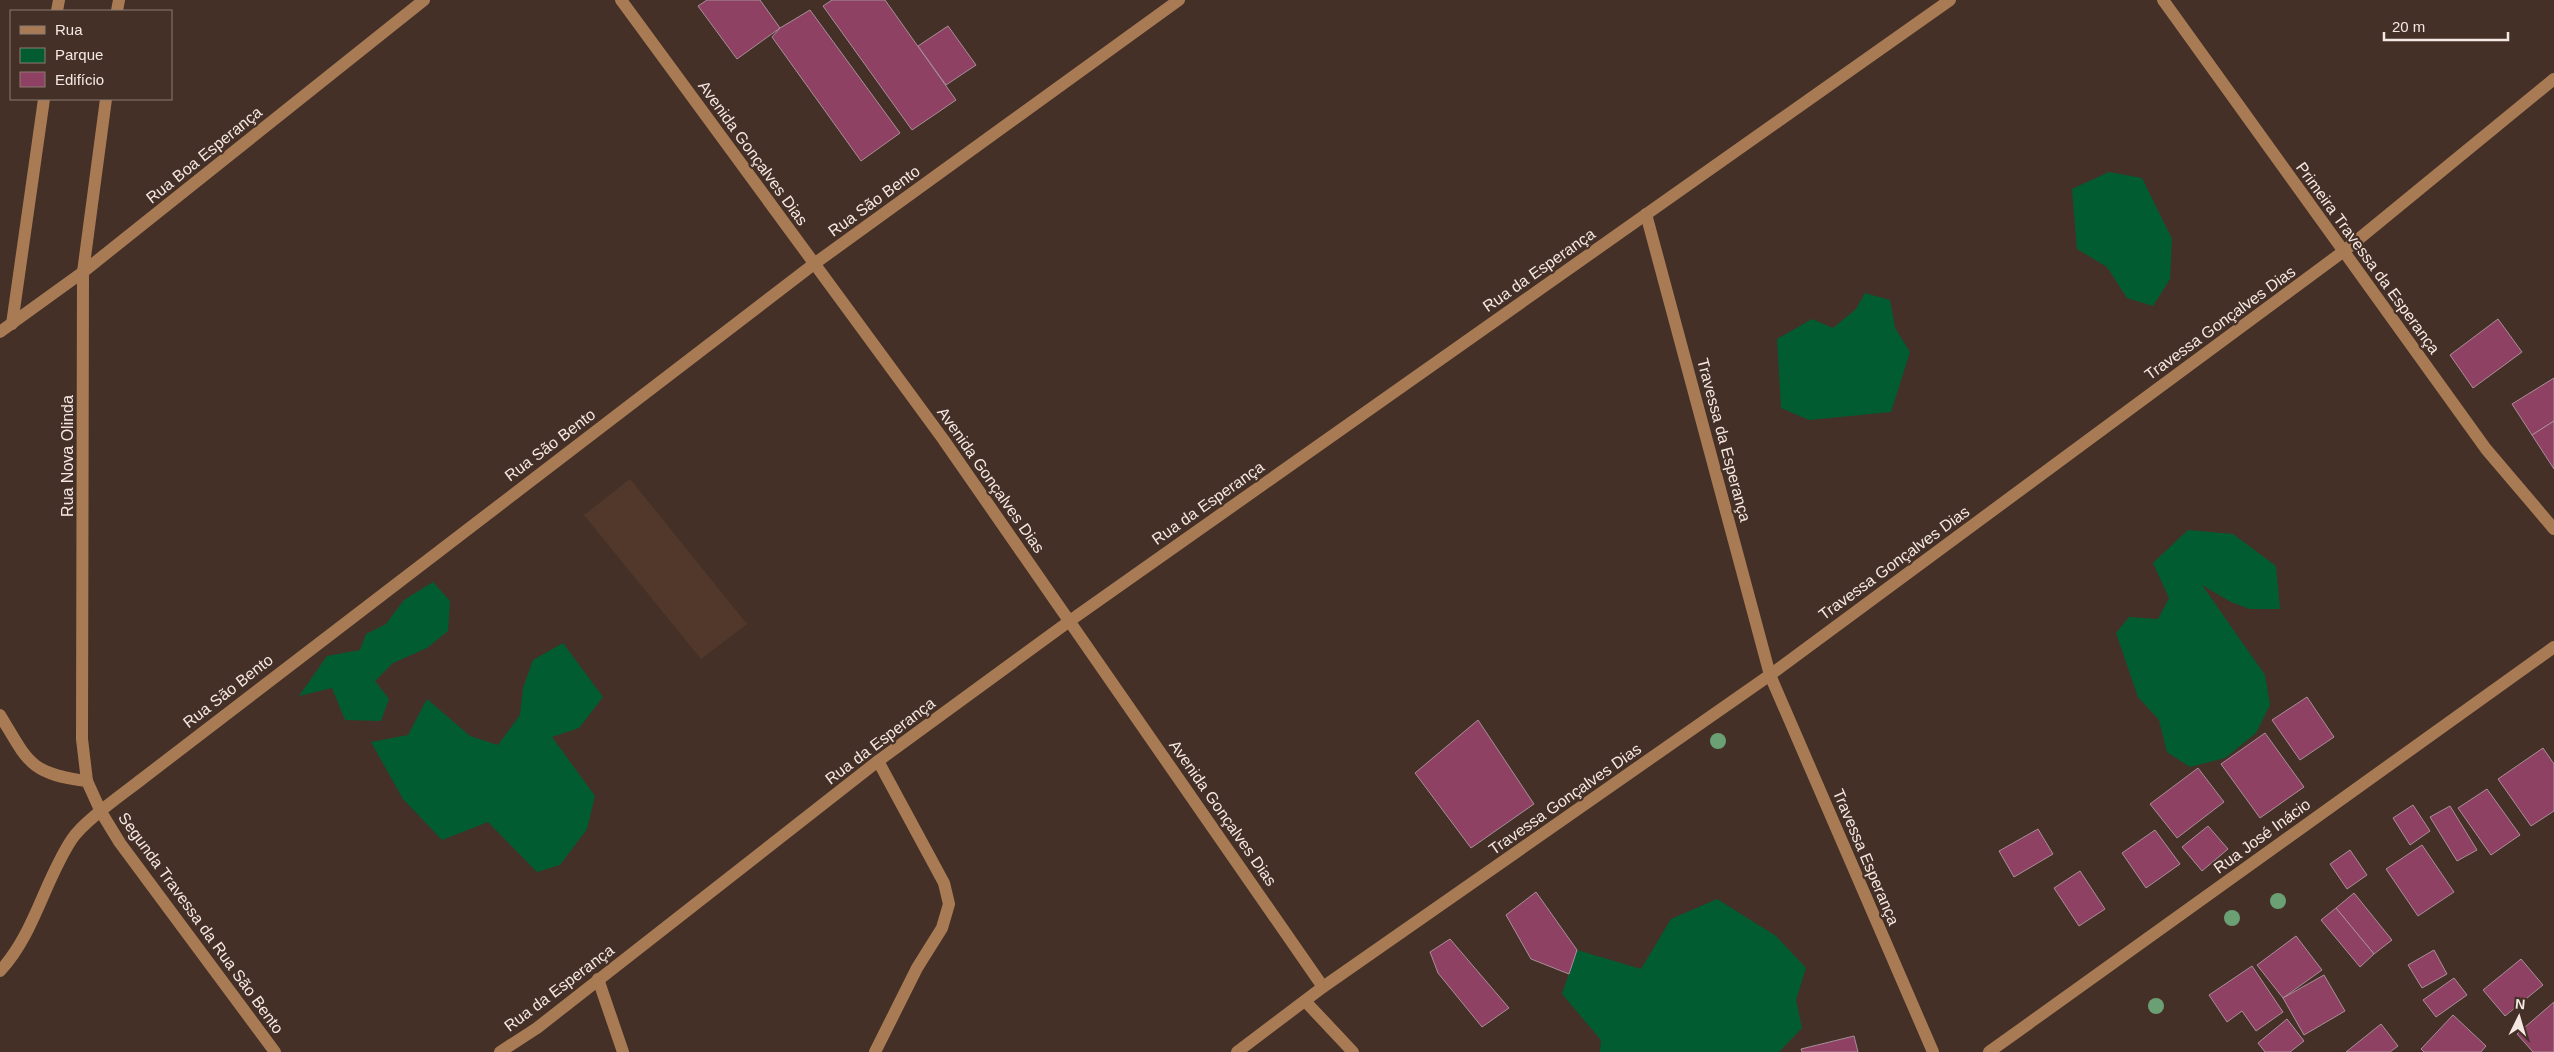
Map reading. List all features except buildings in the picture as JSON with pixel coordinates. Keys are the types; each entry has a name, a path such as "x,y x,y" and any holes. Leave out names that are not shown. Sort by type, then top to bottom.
{"street":[{"name":"Rua Boa Esperança","path":"0,332 83,272 424,0"},
{"name":"Avenida Gonçalves Dias","path":"622,0 944,440 1071,620 1324,987"},
{"name":"Rua São Bento","path":"0,971 37,913 57,866 73,838 101,812 239,703 814,264 1179,0"},
{"name":"Rua da Esperança","path":"500,1052 537,1028 878,761 1071,620 1950,0"},
{"name":"Primeira Travessa da Esperança","path":"2163,0 2486,449 2554,529"},
{"name":"Travessa Gonçalves Dias","path":"1237,1052 1324,987 1770,675 2344,252 2554,79"},
{"path":"12,324 44,100"},
{"name":"Rua Nova Olinda","path":"101,812 87,781 82,738 83,272 106,100"},
{"name":"Travessa da Esperança","path":"1646,214 1770,675"},
{"name":"Rua José Inácio","path":"1989,1052 2554,647"},
{"name":"Travessa Esperança","path":"1770,675 1933,1052"},
{"path":"0,715 28,760 58,778 87,781"},
{"path":"875,1052 917,968 942,928 949,904 944,883 878,761"},
{"name":"Segunda Travessa da Rua São Bento","path":"101,812 120,843 275,1052"},
{"path":"598,979 623,1052"},
{"path":"1305,1001 1353,1052"}],"shaded area":[{"path":"630,479 747,624 701,659 584,515"}],"green space":[{"path":"2109,172 2142,178 2172,239 2170,279 2153,306 2127,298 2107,267 2077,249 2072,189"},
{"path":"1865,293 1890,300 1895,328 1910,352 1891,412 1809,420 1781,408 1777,339 1812,319 1833,328 1856,309"},
{"path":"2188,530 2233,534 2276,566 2280,609 2250,609 2231,602 2202,585 2265,675 2270,705 2256,733 2225,758 2190,767 2167,752 2159,720 2138,697 2116,633 2129,617 2158,619 2169,598 2153,563"},
{"path":"433,582 450,601 448,631 427,648 393,663 375,681 389,699 381,721 345,720 332,688 299,696 327,656 360,650 366,634 386,624 404,600"},
{"path":"563,643 603,697 579,728 552,737 595,796 587,829 560,865 537,872 488,822 442,840 403,799 371,742 408,735 427,699 470,736 498,745 520,715 523,688 533,660"},
{"path":"1717,899 1776,936 1806,968 1796,1000 1802,1028 1779,1052 1600,1052 1601,1040 1562,994 1577,950 1641,969 1671,919"}]}
